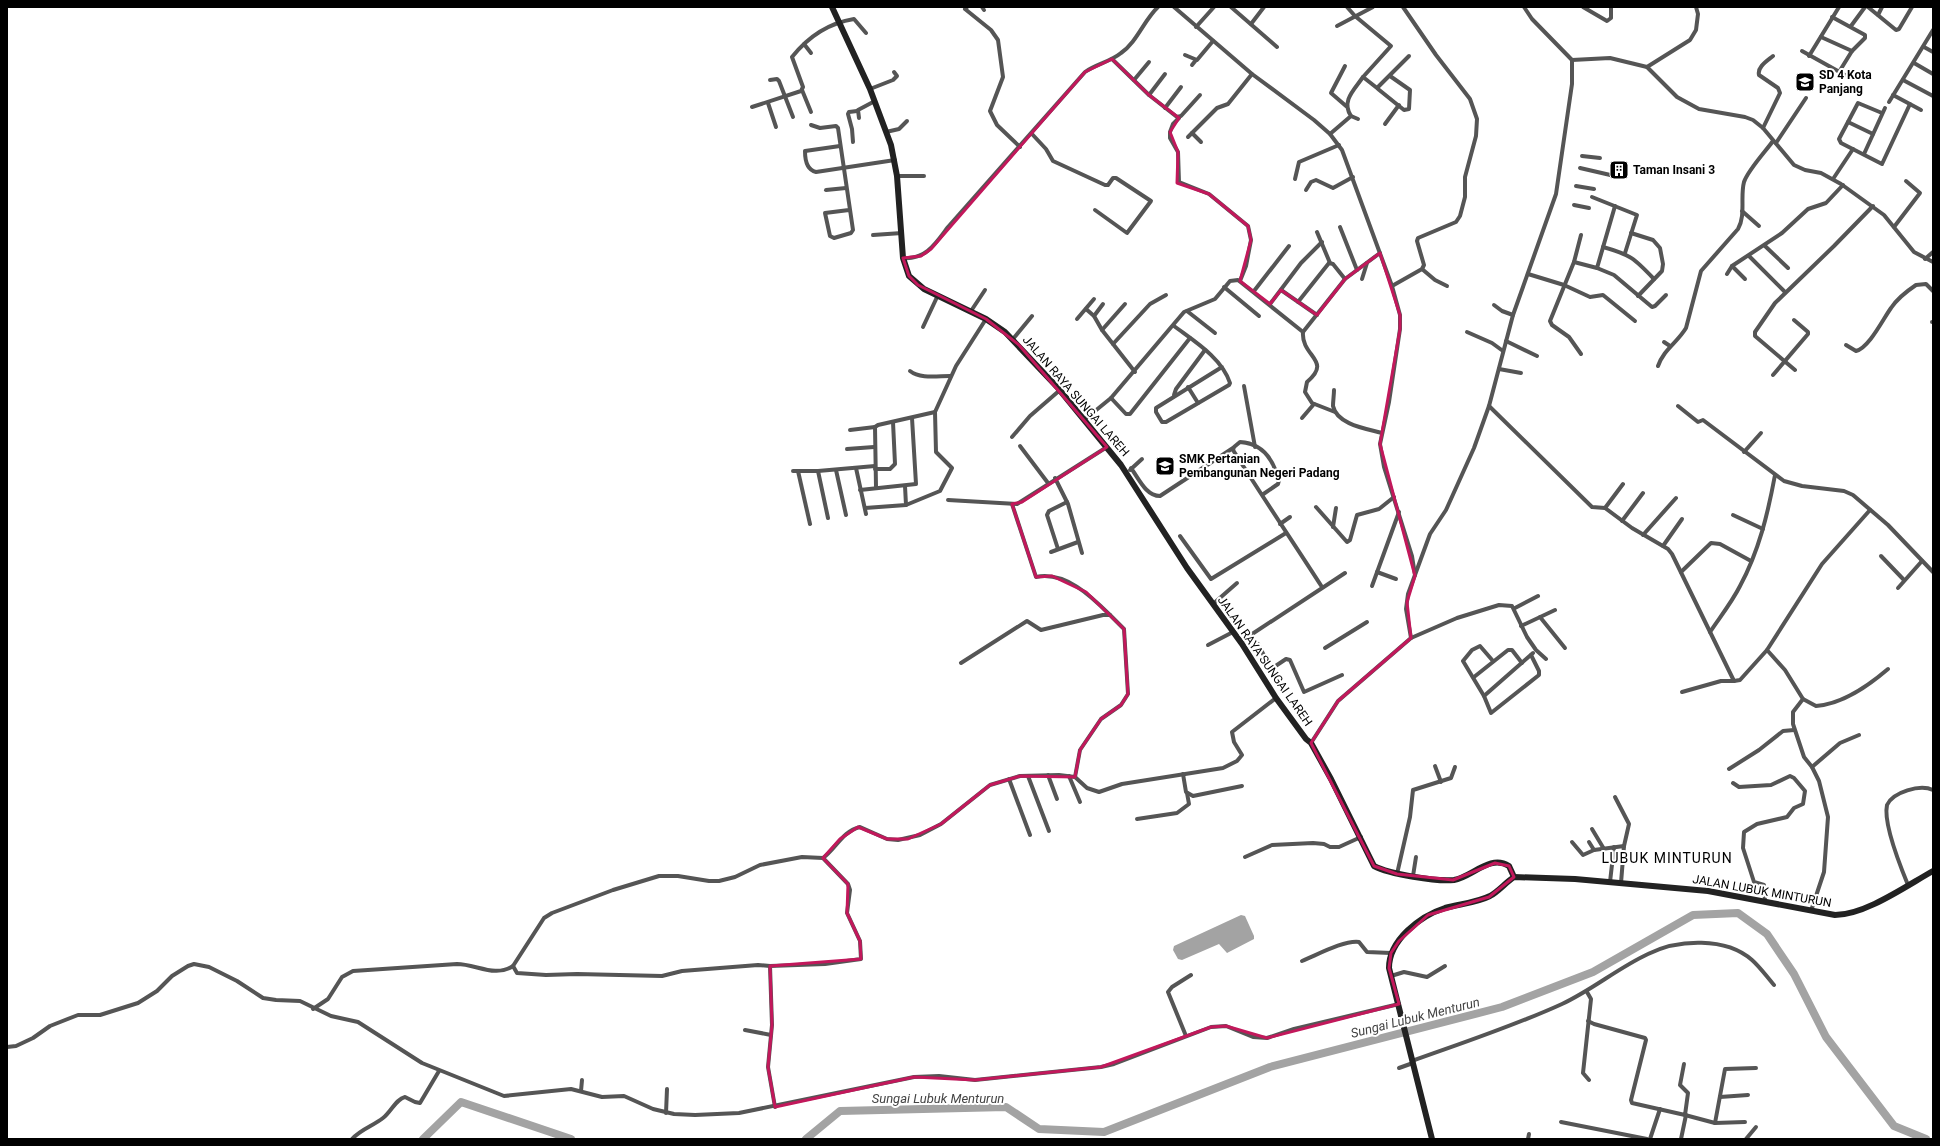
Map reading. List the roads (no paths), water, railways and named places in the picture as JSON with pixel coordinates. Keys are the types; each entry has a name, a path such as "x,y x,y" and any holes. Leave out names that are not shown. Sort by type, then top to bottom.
{"street":[{"name":"JALAN RAYA SUNGAI LAREH","path":"832,7 875,101 895,160 903,258 906,271 912,281 924,289 986,319 1013,339 1060,390 1107,447 1129,470 1187,568 1240,642 1276,698 1306,739 1311,743 1361,837 1374,866 1398,874 1453,880 1484,866 1495,863 1509,866 1514,877"},
{"path":"967,7 965,9 991,30 998,40 1003,77 990,111 997,124 1020,147"},
{"path":"903,258 912,259 921,256 931,249 948,227 1032,134 1085,72 1112,59 1128,46 1151,14 1158,7"},
{"path":"1174,7 1252,74 1330,134 1339,145 1353,177 1392,286 1400,316 1400,329 1389,402 1380,444 1384,467 1412,556 1415,576"},
{"path":"1196,26 1214,7"},
{"path":"1231,7 1278,47"},
{"path":"1251,24 1264,7"},
{"path":"1346,106 1352,93 1363,77 1391,46 1354,16 1347,7"},
{"path":"1336,26 1373,7"},
{"path":"1392,286 1422,269 1424,265 1417,241 1418,238 1456,222 1464,207 1465,177 1476,136 1477,119 1475,109 1470,98 1436,55 1404,7"},
{"path":"1411,638 1406,602 1430,534 1446,510 1460,481 1489,406 1513,315 1557,189 1572,84 1572,60 1532,19 1524,7"},
{"path":"1583,7 1607,21 1610,18 1611,7"},
{"path":"1647,66 1690,40 1696,30 1698,14 1696,7"},
{"path":"1808,56 1839,7"},
{"path":"1852,26 1865,7"},
{"path":"1868,7 1895,30 1897,30 1912,7"},
{"path":"1878,15 1882,7"},
{"path":"1832,17 1852,26 1864,33 1866,36 1852,51 1839,72"},
{"path":"811,112 791,59 804,44 829,25 855,19 866,33"},
{"path":"1889,102 1933,30"},
{"path":"1821,37 1852,51"},
{"path":"1192,65 1213,41"},
{"path":"804,44 811,53"},
{"path":"1924,47 1933,52"},
{"path":"1802,52 1845,75"},
{"path":"1185,55 1196,60"},
{"path":"1378,89 1409,56"},
{"path":"1763,128 1780,93 1778,88 1758,73 1760,68 1773,56"},
{"path":"1572,60 1610,58 1647,66 1677,97 1684,101 1707,111 1745,117 1763,128 1790,160 1799,168 1821,172 1843,185 1884,215 1908,245 1925,259 1933,262"},
{"path":"1112,59 1149,95 1179,118"},
{"path":"1134,80 1149,62"},
{"path":"1914,63 1933,74"},
{"path":"1345,66 1331,93 1346,106 1351,116 1358,119"},
{"path":"870,89 893,80 897,76 894,72"},
{"path":"1149,95 1165,74"},
{"path":"1188,137 1217,108 1228,104 1252,74"},
{"path":"1363,77 1404,110 1409,108 1410,90 1390,76"},
{"path":"770,80 778,79 793,117"},
{"path":"1903,80 1933,96"},
{"path":"1165,108 1181,87"},
{"path":"752,107 768,103 802,90"},
{"path":"1200,95 1173,124 1170,132 1170,138 1178,152 1179,182 1202,191 1218,200 1246,224 1249,229 1251,240 1249,256 1240,281"},
{"path":"1893,95 1921,110"},
{"path":"1658,366 1662,355 1686,328 1701,271 1742,223 1742,193 1745,180 1775,142 1806,98"},
{"path":"853,142 848,114 849,112 857,111 875,101"},
{"path":"1882,114 1860,102 1839,139 1841,143 1882,164 1910,104"},
{"path":"768,103 776,127"},
{"path":"1385,124 1399,105"},
{"path":"1864,154 1885,108"},
{"path":"857,111 859,118"},
{"path":"1330,134 1351,116"},
{"path":"886,132 899,129 908,121"},
{"path":"1848,122 1873,134"},
{"path":"810,125 820,128 836,126 840,146 852,233 834,238 830,236 824,213 848,210"},
{"path":"1192,133 1201,142"},
{"path":"1032,134 1054,161 1105,186 1108,186 1112,179 1116,178 1151,201 1127,233 1095,210"},
{"path":"1296,179 1299,162 1339,145"},
{"path":"840,146 807,150 805,154 806,161 812,171 895,160"},
{"path":"1833,179 1853,149"},
{"path":"1582,156 1600,158"},
{"path":"1580,168 1619,177"},
{"path":"897,176 924,176"},
{"path":"1306,190 1311,182 1316,180 1333,188 1353,177"},
{"path":"1894,227 1920,193 1906,181"},
{"path":"1727,274 1732,266 1765,246 1808,210 1826,203 1843,185"},
{"path":"1576,186 1594,189"},
{"path":"826,190 846,188"},
{"path":"1592,197 1637,215 1625,253"},
{"path":"1574,205 1589,208"},
{"path":"1596,268 1615,206"},
{"path":"1795,370 1754,334 1775,303 1785,292 1834,246 1872,206"},
{"path":"1742,210 1759,226"},
{"path":"1340,227 1357,270"},
{"path":"1317,232 1330,263 1345,279"},
{"path":"873,235 902,233"},
{"path":"1631,233 1651,238 1660,248 1663,268 1638,296"},
{"path":"1581,235 1574,262 1550,324 1569,337 1581,354"},
{"path":"1270,304 1301,263 1322,242"},
{"path":"1254,291 1289,246"},
{"path":"1765,246 1788,268"},
{"path":"1603,247 1625,253 1633,258 1654,279"},
{"path":"1925,259 1933,252"},
{"path":"1302,332 1345,279 1380,253"},
{"path":"1749,256 1785,292"},
{"path":"1574,262 1614,275 1653,307 1666,295"},
{"path":"1298,302 1328,263 1330,263"},
{"path":"1362,279 1367,263"},
{"path":"1732,266 1745,279"},
{"path":"1422,269 1436,280 1447,286"},
{"path":"1528,274 1564,285 1590,297 1603,295 1635,321"},
{"path":"1084,420 1111,398 1135,372 1184,312 1215,299 1230,281 1240,281 1270,304 1302,332 1305,347 1318,364 1316,374 1307,382 1305,388 1310,401 1335,412 1348,422 1382,433"},
{"path":"1846,345 1854,350 1861,349 1892,307 1916,285 1926,284 1933,291"},
{"path":"1224,288 1259,316"},
{"path":"971,311 985,290"},
{"path":"1281,290 1317,315"},
{"path":"923,327 938,295"},
{"path":"1113,344 1150,304 1166,295"},
{"path":"1077,319 1094,299"},
{"path":"1094,316 1103,304"},
{"path":"1102,330 1124,304"},
{"path":"1494,305 1502,311 1513,315"},
{"path":"1086,309 1094,316 1102,330 1135,372"},
{"path":"1187,311 1215,333"},
{"path":"1013,339 1032,316"},
{"path":"865,508 906,505 940,491 952,470 951,466 936,452 935,412 950,376 986,319"},
{"path":"1773,375 1808,334 1808,332 1794,320"},
{"path":"1174,326 1205,350 1222,367 1230,382 1229,385 1163,422 1156,409 1188,387 1222,367"},
{"path":"1467,332 1492,343 1503,351"},
{"path":"1111,398 1126,414 1130,414 1190,338"},
{"path":"1506,341 1537,356"},
{"path":"1664,342 1670,346"},
{"path":"1174,396 1176,390 1205,350"},
{"path":"1499,368 1521,373"},
{"path":"910,371 913,374 925,376 950,376"},
{"path":"1244,386 1255,447"},
{"path":"1188,387 1198,403"},
{"path":"1012,437 1030,416 1060,390"},
{"path":"1334,390 1333,403 1335,412"},
{"path":"1302,418 1314,404"},
{"path":"1489,406 1592,507 1605,508 1643,535 1668,549 1681,572 1734,682"},
{"path":"1678,406 1698,422 1703,420 1774,475 1789,483 1844,491 1862,501 1888,525 1933,572"},
{"path":"850,430 874,427 935,412"},
{"path":"860,490 876,487 914,485 917,482 912,418"},
{"path":"793,471 856,468 890,469 895,464 893,422"},
{"path":"874,427 876,487"},
{"path":"1744,452 1761,433"},
{"path":"1142,459 1129,470 1147,490 1153,495 1160,496 1240,442 1262,450 1270,457 1279,478 1278,484 1262,495"},
{"path":"1020,446 1048,483"},
{"path":"847,449 874,447"},
{"path":"948,500 1012,504 1022,502 1055,478 1107,447"},
{"path":"1233,448 1280,524 1322,587"},
{"path":"856,468 866,514"},
{"path":"836,470 846,515"},
{"path":"798,471 810,524"},
{"path":"818,471 828,518"},
{"path":"1710,632 1740,586 1751,561 1763,529 1774,475"},
{"path":"1055,478 1067,502 1082,553"},
{"path":"1605,508 1623,484"},
{"path":"905,486 906,505"},
{"path":"1622,521 1643,493"},
{"path":"1316,506 1345,541 1349,541 1357,515 1379,509 1394,497"},
{"path":"1643,535 1676,498"},
{"path":"1058,549 1047,515 1049,511 1067,502"},
{"path":"1012,504 1036,577 1052,576 1086,592 1124,629 1128,694 1121,705 1101,719 1080,750 1075,777"},
{"path":"1333,526 1336,508"},
{"path":"1682,692 1721,681 1734,682 1740,680 1767,650 1822,564 1870,510"},
{"path":"1372,586 1399,512"},
{"path":"1733,515 1763,529"},
{"path":"1280,524 1290,517"},
{"path":"1663,546 1682,519"},
{"path":"1180,536 1212,579 1286,533"},
{"path":"1051,552 1078,542"},
{"path":"1681,572 1711,543 1720,544 1751,561"},
{"path":"1880,556 1904,580"},
{"path":"1898,588 1922,561"},
{"path":"1377,572 1396,579"},
{"path":"1240,642 1345,573"},
{"path":"1213,604 1237,583"},
{"path":"1515,608 1538,596"},
{"path":"1311,743 1338,701 1411,638 1457,618 1499,605 1512,606 1515,608 1521,626 1536,650 1546,659"},
{"path":"1521,626 1555,610"},
{"path":"961,663 1024,622 1029,621 1041,630 1110,614"},
{"path":"1540,617 1565,648"},
{"path":"1325,648 1367,622"},
{"path":"1208,646 1233,632"},
{"path":"1247,638 1254,640 1258,644 1271,669 1286,659 1290,660 1304,692 1342,675"},
{"path":"1493,661 1482,647 1477,646 1464,661 1484,696 1490,712 1494,713 1537,678 1539,671 1531,655"},
{"path":"1474,677 1509,650 1512,650 1522,663"},
{"path":"1484,696 1536,650"},
{"path":"1767,650 1788,675 1803,699 1816,706 1848,696 1863,689 1888,669"},
{"path":"824,858 849,832 860,827 887,839 898,840 920,835 941,824 990,785 1009,779 1048,775 1069,776 1075,777 1087,788 1099,792 1122,784 1223,768 1241,759 1241,752 1234,742 1232,732 1276,698"},
{"path":"1803,699 1793,712 1794,730 1804,757 1812,767 1819,781 1828,817 1824,872 1811,910"},
{"path":"1729,769 1759,750 1783,731 1794,730"},
{"path":"1812,767 1840,743 1859,735"},
{"path":"1435,766 1441,782"},
{"path":"1398,874 1410,818 1413,790 1441,782 1452,777 1455,767"},
{"path":"1137,819 1181,812 1189,804 1183,774"},
{"path":"1048,775 1057,799"},
{"path":"1028,776 1049,831"},
{"path":"1069,776 1080,802"},
{"path":"1733,783 1739,786 1771,785 1790,776 1794,778 1805,791 1803,804 1794,808 1787,817 1758,824 1744,832 1744,852 1754,882 1765,886 1765,902"},
{"path":"1009,779 1030,835"},
{"path":"1187,793 1197,796 1242,786"},
{"path":"1908,885 1893,841 1888,820 1887,805 1897,796 1916,788 1921,787 1933,790"},
{"path":"1615,797 1629,824 1624,846 1621,883"},
{"path":"1592,829 1604,849"},
{"path":"1246,857 1272,845 1313,843 1324,844 1330,847 1339,847 1361,837"},
{"path":"1572,842 1582,855 1594,850 1624,846"},
{"path":"1589,842 1594,850"},
{"path":"1610,882 1614,847"},
{"path":"313,1009 328,999 342,977 353,971 457,964 470,965 496,972 508,970 544,918 552,913 613,890 659,876 678,876 709,881 719,881 735,877 760,865 802,857 824,858 848,884 850,890 847,913 860,941 861,959 825,964 758,965 682,972 662,976 577,974 529,975 517,973 512,966"},
{"path":"1413,876 1416,857"},
{"name":"JALAN LUBUK MINTURUN","path":"1514,877 1610,882 1708,891 1835,915 1853,913 1933,872"},
{"path":"1432,1139 1391,976 1389,963 1391,953 1399,941 1428,915 1446,908 1489,897 1514,877"},
{"path":"1302,961 1355,942 1359,942 1363,950 1367,952 1391,953"},
{"path":"1399,1068 1529,1018 1587,992 1598,982 1648,954 1669,947 1702,942 1734,949 1751,959 1774,985"},
{"path":"7,1047 16,1046 33,1038 50,1026 78,1015 100,1015 138,1003 157,991 172,976 194,964 209,967 237,981 262,998 300,1001 313,1009 331,1016 365,1025 416,1060 438,1073 504,1096 560,1089 581,1091 602,1096 624,1096 666,1113 694,1115 739,1114 776,1107 813,1097 914,1077 939,1076 975,1080 1101,1067 1114,1064 1211,1027 1226,1026 1254,1036 1267,1038 1294,1029 1399,1006"},
{"path":"770,966 771,1035 768,1067 776,1107"},
{"path":"1391,976 1404,972 1427,977 1445,966"},
{"path":"1186,1036 1168,992 1172,987 1191,975"},
{"path":"1587,992 1591,999 1583,1073 1589,1080"},
{"path":"1588,1021 1599,1026 1645,1038 1646,1040 1631,1101 1634,1103 1715,1123 1745,1122"},
{"path":"745,1030 771,1035"},
{"path":"1682,1139 1688,1093 1680,1085 1684,1064"},
{"path":"1715,1123 1726,1068 1756,1068"},
{"path":"352,1139 359,1132 383,1118 400,1098 408,1097 418,1103 422,1101 438,1073"},
{"path":"581,1091 582,1080"},
{"path":"666,1113 667,1089"},
{"path":"1720,1097 1748,1095"},
{"path":"1650,1139 1660,1110"},
{"path":"1561,1122 1647,1139"},
{"path":"1746,1139 1756,1127"}],"waterway":[{"name":"Sungai Lubuk Menturun","path":"806,1139 840,1111 1006,1107 1039,1129 1104,1132 1270,1067 1502,1007 1593,972 1693,915 1738,913 1767,934 1794,974 1826,1037 1894,1126 1926,1139"},
{"name":"Sungai Lubuk Menturun","path":"423,1139 461,1102 571,1139"}],"place":[{"name":"SD 4 Kota Panjang","path":"1805,82"},
{"name":"Taman Insani 3","path":"1619,170"},
{"name":"SMK Pertanian Pembangunan Negeri Padang","path":"1165,466"}],"district":[{"name":"LUBUK MINTURUN","path":"1667,858"}]}
